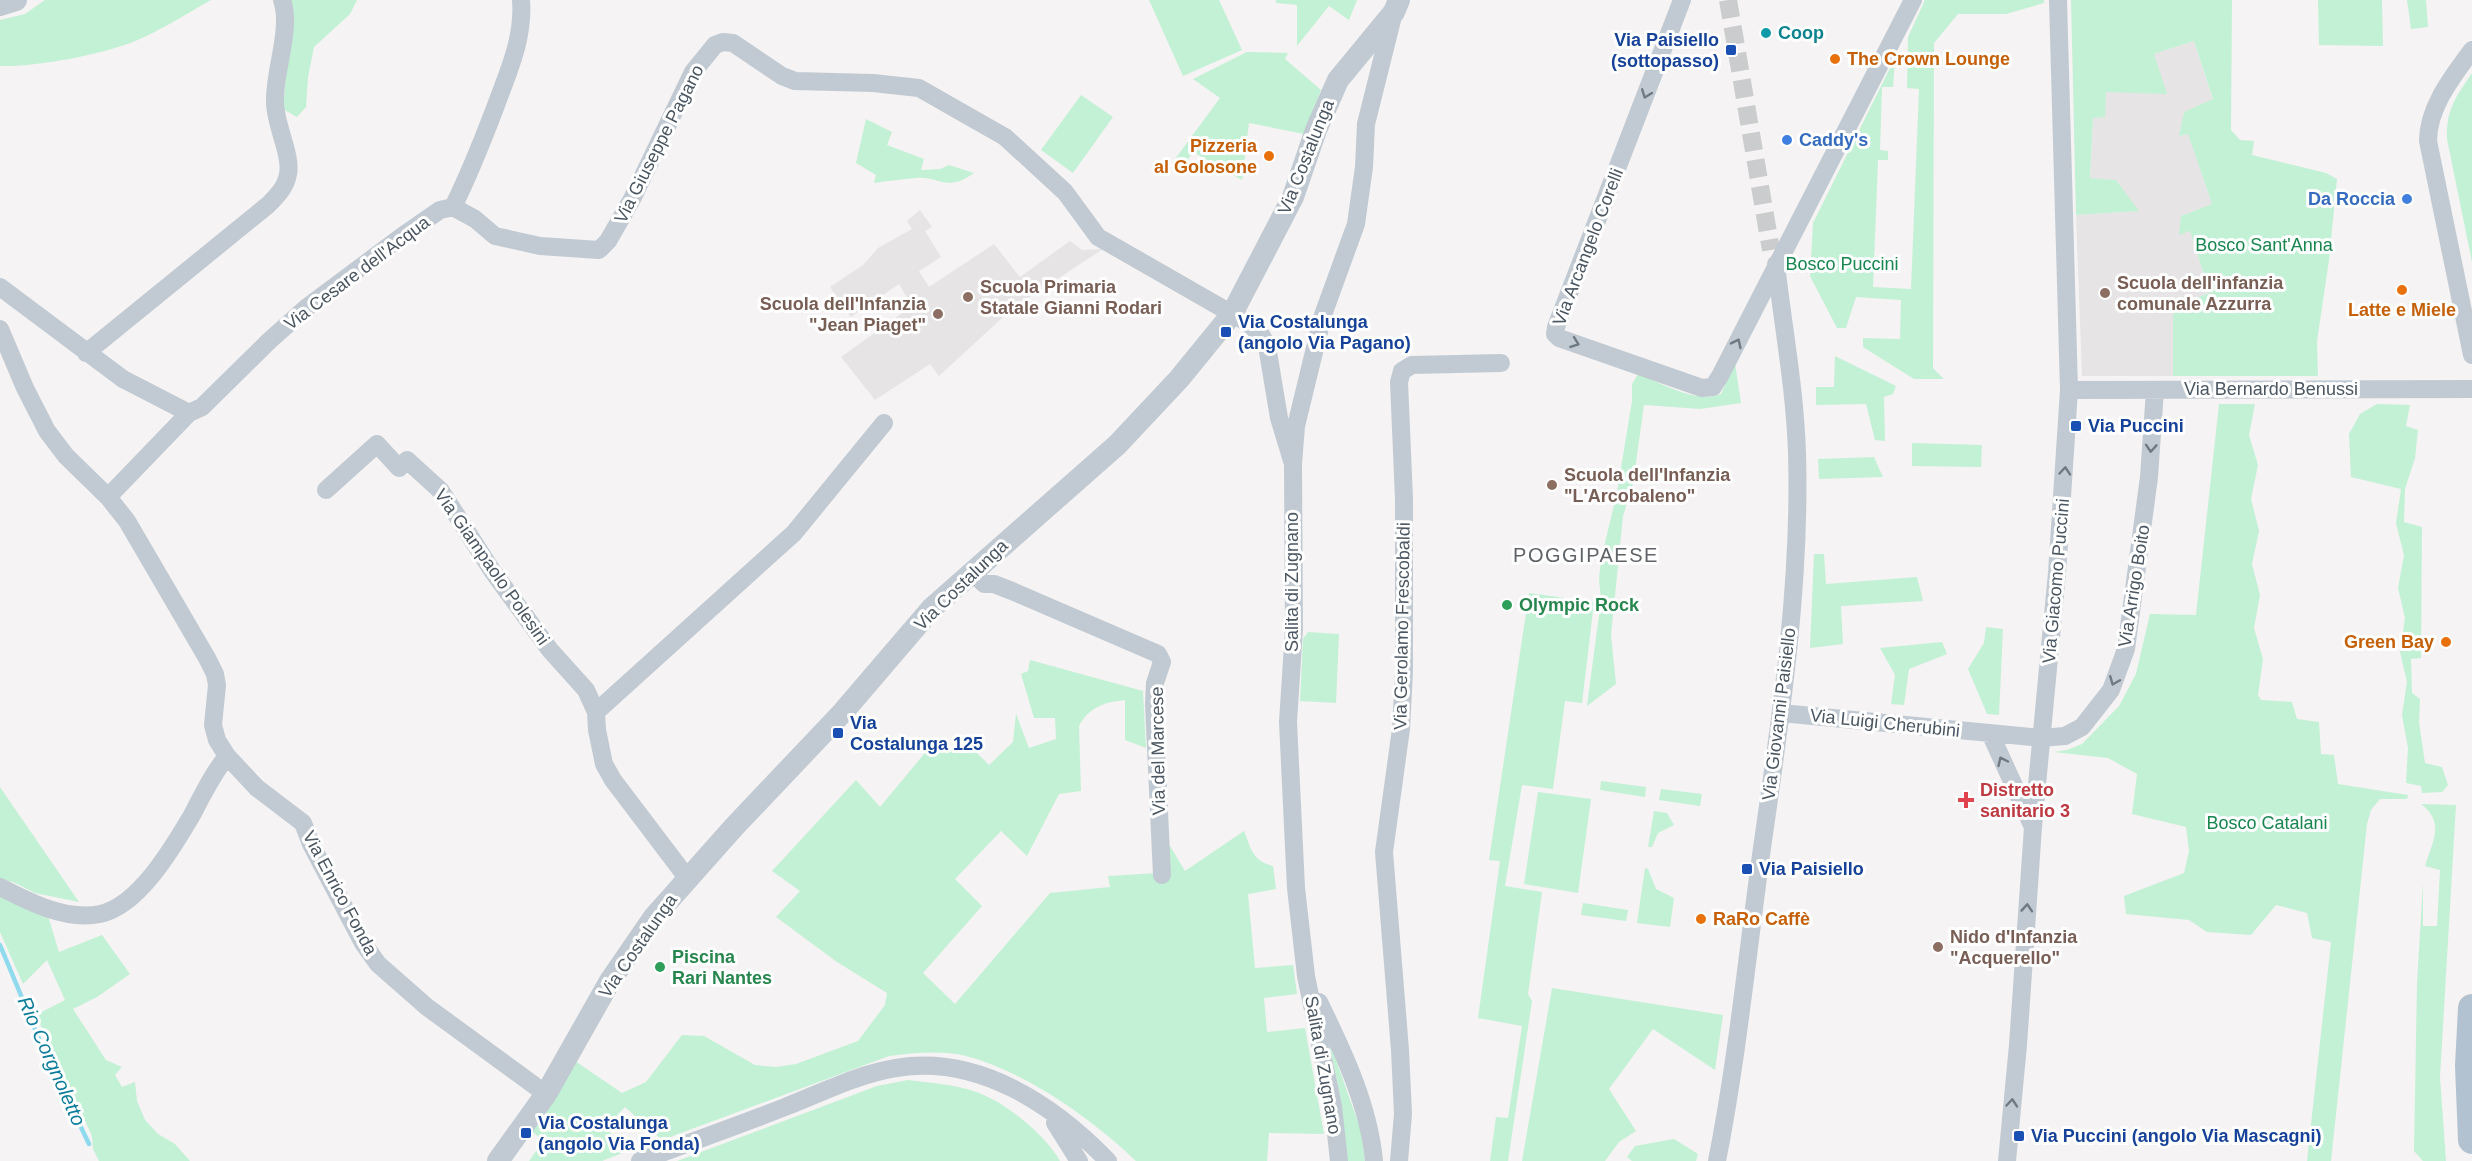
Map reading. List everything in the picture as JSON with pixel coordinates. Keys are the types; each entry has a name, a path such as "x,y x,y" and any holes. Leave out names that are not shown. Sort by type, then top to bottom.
{"main road":[{"path":"2472,1008 2469,1066 2472,1140"}],"street":[{"path":"0,5 16,0"},
{"path":"86,353 268,205 286,184 289,161 276,121 274,100 284,27 282,0"},
{"path":"453,207 471,172 516,53 522,19 521,0"},
{"name":"Via Arcangelo Corelli","path":"1682,0 1555,334 1559,338 1702,388 1713,387 1749,317 1774,252 1913,0"},
{"name":"Via Giacomo Puccini","path":"2007,1161 2018,1045 2032,827 2055,595 2069,390 2058,0"},
{"name":"Via Costalunga","path":"498,1161 546,1094 610,981 654,917 843,712 932,608 1117,445 1179,379 1232,314 1293,197 1316,130 1338,80 1396,6"},
{"name":"Salita di Zugnano","path":"1339,1161 1331,1095 1306,976 1296,888 1288,722 1294,584 1293,464 1296,426 1323,315 1356,224 1364,167 1366,124 1396,6"},
{"name":"Via Giuseppe Pagano","path":"453,207 475,219 495,236 540,246 599,250 608,241 632,198 693,72 715,45 723,42 733,44 782,76 795,81 873,83 919,88 1005,137 1065,192 1098,237 1248,323 1262,336 1267,346 1279,418 1293,464"},
{"path":"2472,50 2435,108 2428,125 2428,141 2472,355"},
{"name":"Via Cesare dell'Acqua","path":"189,412 202,407 306,308 440,210 453,207"},
{"name":"Via Giovanni Paisiello","path":"1717,1161 1735,1057 1781,713 1792,606 1797,456 1795,407 1774,252"},
{"path":"0,287 123,380 189,412 108,497"},
{"name":"Via Enrico Fonda","path":"0,329 25,388 47,431 66,456 108,497 127,521 215,674 217,701 213,725 217,740 227,756 257,788 303,823 311,844 363,943 378,964 427,1006 546,1094"},
{"name":"Via Gerolamo Frescobaldi","path":"1399,1161 1403,1114 1400,1050 1384,852 1401,729 1404,672 1404,487 1399,382 1402,371 1412,364 1501,363"},
{"name":"Via Bernardo Benussi","path":"2069,390 2472,389"},
{"name":"Via Arrigo Boito","path":"2041,738 2065,736 2082,727 2111,690 2126,649 2147,499 2155,390"},
{"path":"596,712 794,533 884,423"},
{"name":"Via Giampaolo Polesini","path":"326,490 377,444 399,468 407,460 441,491 493,572 550,650 586,690 596,712 604,764 613,780 688,879"},
{"name":"Via del Marcese","path":"972,572 984,584 994,584 1012,591 1158,654 1162,662 1155,683 1154,723 1162,875"},
{"name":"Via Luigi Cherubini","path":"1781,713 2041,738"},
{"path":"1990,733 2032,827"},
{"path":"0,887 32,904 72,914 101,914 114,909 129,900 164,859 192,814 211,776 227,756"},
{"path":"1306,976 1338,1039 1365,1114 1374,1161"},
{"path":"640,1161 849,1082 895,1068 925,1065 958,1068 996,1079 1043,1107 1088,1140 1108,1161"},
{"path":"1043,1107 1068,1141 1079,1161"}],"shaded area":[{"path":"2194,41 2213,100 2184,112 2180,136 2188,133 2212,204 2181,216 2180,234 2190,231 2210,293 2173,306 2173,376 2082,376 2076,215 2138,211 2116,180 2090,179 2093,118 2106,92 2154,54"},
{"name":"Scuola Primaria Statale Gianni Rodari","path":"920,210 932,227 925,231 941,257 919,271 929,287 994,244 1020,277 1070,241 1082,250 1103,249 1013,308 939,376 930,364 875,400 841,357 912,306 899,284 851,317 830,287 863,265 878,248 912,229 907,221"}],"green space":[{"path":"45,0 211,0 153,33 119,47 86,56 49,62 0,66 0,20 25,14"},
{"path":"287,0 357,0 350,14 314,47 308,77 306,107 297,117 283,109 292,14"},
{"path":"1149,0 1219,0 1242,50 1183,76"},
{"path":"1276,0 1357,0 1349,20 1329,6 1297,46 1297,5 1276,3"},
{"name":"Bosco Puccini","path":"1925,0 2044,0 2044,3 2006,14 1958,14 1934,43 1933,368 1944,379 1914,379 1863,347 1863,338 1900,339 1901,300 1856,297 1846,328 1837,328 1810,276 1813,223 1895,58 1893,87 1882,87 1880,150 1888,151 1888,160 1878,160 1873,287 1911,289 1919,89 1907,88 1908,37"},
{"name":"Bosco Sant'Anna","path":"2071,0 2232,0 2231,130 2240,140 2254,141 2252,155 2326,173 2337,179 2329,260 2317,341 2318,376 2173,376 2173,306 2210,293 2190,231 2179,235 2181,216 2212,204 2188,134 2179,136 2184,112 2213,99 2194,41 2154,54 2167,94 2106,92 2105,117 2093,118 2090,178 2116,180 2139,211 2076,215"},
{"path":"2318,0 2382,0 2383,46 2319,45"},
{"path":"2407,0 2426,0 2428,27 2411,29"},
{"path":"1247,52 1288,53 1285,59 1321,90 1304,134 1249,123 1242,180 1193,152 1183,166 1175,159 1220,98 1193,79"},
{"path":"2472,73 2472,262 2447,139 2447,129 2450,111"},
{"path":"1081,95 1113,117 1073,173 1041,150"},
{"path":"866,119 892,132 887,145 924,159 921,170 940,169 949,165 974,173 950,183 916,178 874,183 876,175 856,163"},
{"path":"1835,356 1896,386 1893,394 1884,397 1885,441 1875,440 1866,404 1816,405 1816,387 1834,387"},
{"path":"1735,363 1741,403 1700,409 1644,405 1633,484 1623,516 1611,635 1616,684 1587,706 1601,600 1599,579 1601,560 1617,492 1632,401 1632,384 1638,374 1690,394 1711,396 1721,394"},
{"name":"Bosco Catalani","path":"2219,404 2255,404 2249,435 2258,465 2251,499 2259,531 2252,564 2260,595 2254,628 2263,659 2258,695 2261,700 2292,702 2297,719 2319,722 2321,754 2334,755 2338,784 2408,795 2407,799 2380,799 2371,810 2367,824 2331,1161 2307,1161 2331,942 2312,938 2307,913 2276,905 2251,935 2207,932 2189,920 2126,914 2124,896 2184,873 2189,851 2186,827 2132,814 2137,774 2108,758 2054,752 2082,744 2119,706 2136,674 2150,614 2196,615"},
{"path":"2377,404 2410,405 2406,426 2418,430 2415,458 2405,489 2404,522 2422,527 2421,658 2411,659 2412,693 2420,699 2419,722 2425,763 2442,767 2448,785 2442,792 2422,793 2421,786 2406,783 2408,748 2402,715 2407,682 2400,652 2405,618 2398,588 2404,555 2396,523 2401,489 2351,477 2349,434 2360,414"},
{"path":"1912,443 1982,445 1981,467 1912,466"},
{"path":"1874,457 1883,477 1819,479 1818,459"},
{"path":"1814,554 1824,554 1826,584 1917,577 1923,601 1841,606 1843,644 1810,648"},
{"path":"1529,593 1594,602 1582,703 1565,701 1553,789 1522,785 1505,886 1542,892 1528,994 1532,1001 1508,1161 1490,1161 1496,1117 1508,1118 1522,1026 1478,1018 1500,861 1489,860"},
{"path":"1986,627 2003,629 1999,715 1987,714 1968,669 1984,643"},
{"path":"1308,632 1339,634 1336,703 1300,701 1303,639"},
{"path":"1942,642 1947,654 1909,669 1904,705 1891,704 1895,675 1880,648"},
{"path":"1030,660 1143,691 1146,748 1125,740 1125,700 1104,704 1088,714 1079,726 1081,791 1059,794 1027,856 1001,831 955,879 982,906 923,973 955,1004 1050,893 1110,887 1108,876 1158,873 1165,845 1170,846 1185,871 1244,831 1257,857 1273,866 1276,889 1248,894 1255,968 1293,965 1297,994 1264,998 1267,1032 1305,1028 1324,1134 1269,1133 1267,1161 1136,1161 1079,1114 1012,1073 966,1056 928,1053 889,1056 662,1140 625,1107 605,1128 630,1150 602,1161 529,1161 543,1141 532,1131 575,1061 622,1093 646,1082 682,1035 704,1036 755,1065 776,1067 796,1064 858,1041 885,1005 887,993 837,962 776,917 800,891 772,871 856,780 880,807 934,742 955,749 964,740 989,765 1013,742 1016,714 1029,748 1056,739 1055,718 1034,718 1021,674 1028,671"},
{"path":"1601,781 1646,787 1645,797 1600,790"},
{"path":"0,787 79,902 35,893 13,882 0,880"},
{"path":"1661,789 1702,794 1700,806 1659,800"},
{"path":"1538,792 1591,799 1578,893 1524,884"},
{"path":"2421,804 2456,805 2440,1077 2446,1161 2423,1161 2414,1151 2417,984 2423,882 2423,926 2437,926 2440,870 2425,866 2434,840 2435,825 2433,818"},
{"path":"1654,811 1667,813 1674,825 1658,833 1652,847 1648,847"},
{"path":"1645,868 1648,869 1656,889 1674,898 1670,927 1637,923"},
{"path":"0,893 48,916 59,952 102,935 130,974 97,997 73,1009 106,1060 122,1067 115,1075 122,1087 135,1082 137,1101 145,1120 158,1134 175,1144 190,1161 99,1161 93,1149 92,1136 36,1015 65,1000 47,960 23,984 0,932"},
{"path":"1583,903 1628,910 1626,921 1581,915"},
{"path":"1552,988 1723,1015 1715,1070 1653,1029 1609,1089 1636,1131 1619,1142 1605,1161 1522,1161"},
{"path":"1328,1037 1361,1131 1365,1161 1347,1161 1340,1096"},
{"path":"908,1080 960,1087 987,1096 1035,1130 1060,1161 677,1161 877,1086"},
{"path":"1674,1139 1698,1154 1696,1161 1632,1161 1627,1157 1635,1146"}],"waterway":[{"name":"Rio Corgnoletto","path":"0,945 40,1041 89,1144"}],"tunnel":[{"path":"1728,0 1771,250"}],"place":[{"name":"Coop","path":"1766,33"},
{"name":"Via Paisiello (sottopasso)","path":"1731,50"},
{"name":"The Crown Lounge","path":"1835,59"},
{"name":"Caddy's","path":"1787,140"},
{"name":"Pizzeria al Golosone","path":"1269,156"},
{"name":"Da Roccia","path":"2407,199"},
{"name":"Latte e Miele","path":"2402,290"},
{"name":"Scuola dell'infanzia comunale Azzurra","path":"2105,293"},
{"name":"Scuola Primaria Statale Gianni Rodari","path":"968,297"},
{"name":"Scuola dell'Infanzia \"Jean Piaget\"","path":"938,314"},
{"name":"Via Costalunga (angolo Via Pagano)","path":"1226,332"},
{"name":"Via Puccini","path":"2076,426"},
{"name":"Scuola dell'Infanzia \"L'Arcobaleno\"","path":"1552,485"},
{"name":"Olympic Rock","path":"1507,605"},
{"name":"Green Bay","path":"2446,642"},
{"name":"Via Costalunga 125","path":"838,733"},
{"name":"Distretto sanitario 3","path":"1966,800"},
{"name":"Via Paisiello","path":"1747,869"},
{"name":"RaRo Caffè","path":"1701,919"},
{"name":"Nido d'Infanzia \"Acquerello\"","path":"1938,947"},
{"name":"Piscina Rari Nantes","path":"660,967"},
{"name":"Via Costalunga (angolo Via Fonda)","path":"526,1133"},
{"name":"Via Puccini (angolo Via Mascagni)","path":"2019,1136"}],"district":[{"name":"POGGIPAESE","path":"1586,555"}]}
